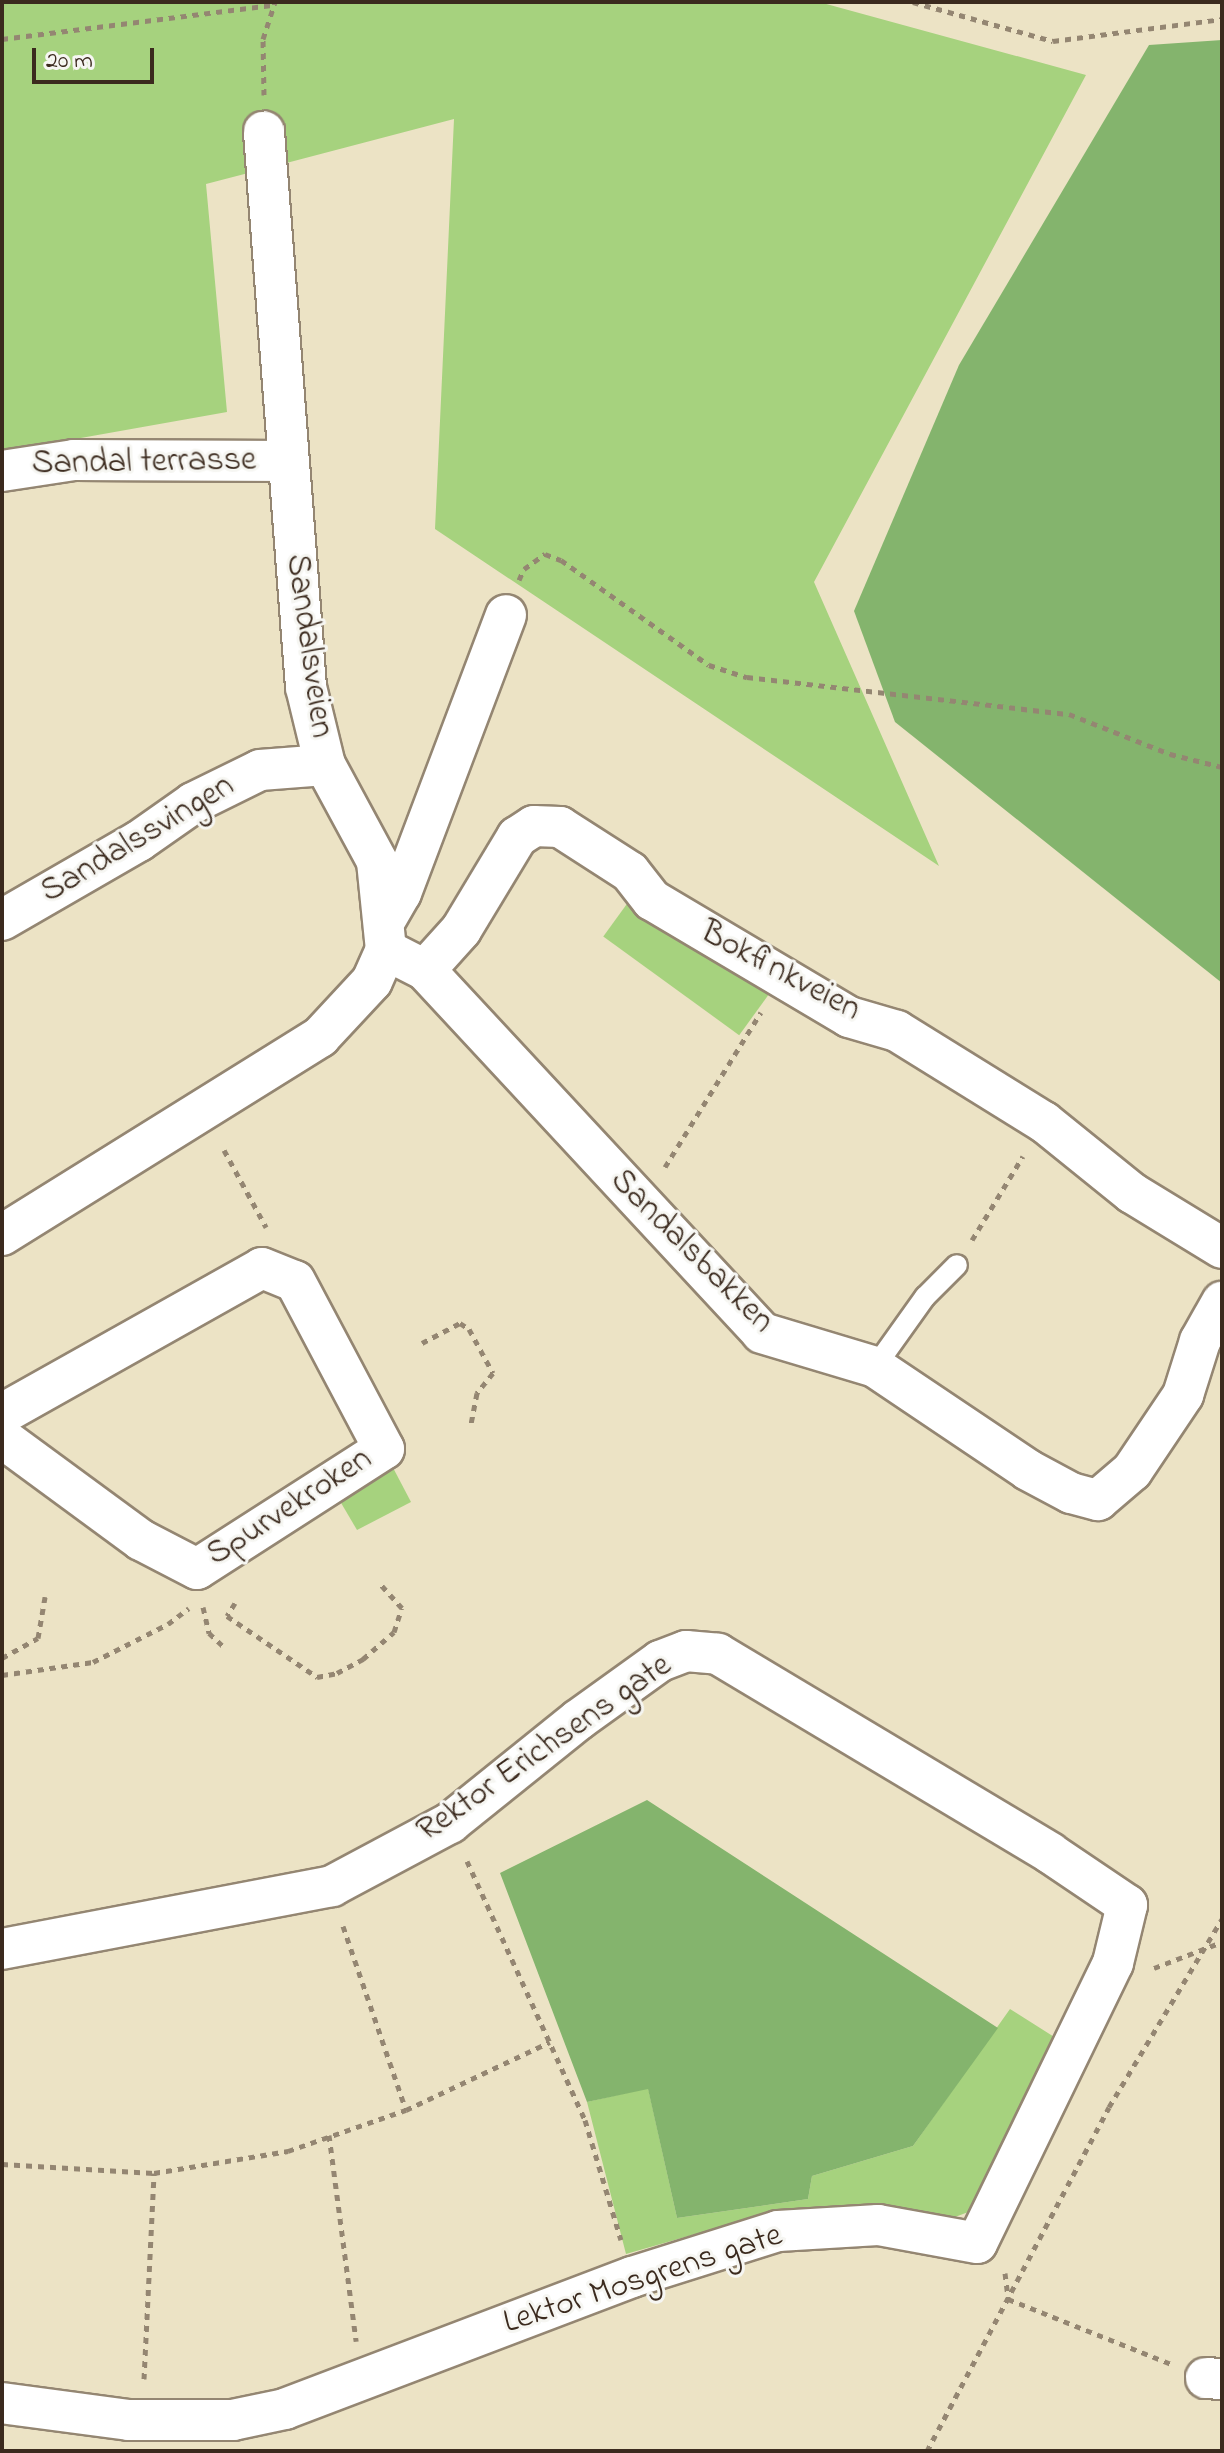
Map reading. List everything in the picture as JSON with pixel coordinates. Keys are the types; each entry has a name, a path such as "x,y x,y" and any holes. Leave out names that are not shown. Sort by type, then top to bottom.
{"street":[{"name":"Sandalsveien","path":"264,132 306,687 325,765 377,861 386,934"},
{"name":"Sandal terrasse","path":"2,471 74,460 288,461"},
{"path":"2,1235 320,1037 372,981 401,893 506,615"},
{"name":"Sandalssvingen","path":"2,920 139,841 193,803 260,770 325,765"},
{"name":"Bokfinkveien","path":"425,970 461,930 517,837 534,826 560,827 630,872 652,900 849,1017 897,1031 1044,1122 1132,1193 1222,1248"},
{"name":"Sandalsbakken","path":"386,934 425,970 762,1333 875,1367 1028,1470 1098,1500 1132,1471 1183,1395 1200,1341 1222,1302"},
{"path":"2,1414 262,1268 295,1281"},
{"name":"Spurvekroken","path":"2,1438 141,1540 197,1569 384,1449 295,1281"},
{"name":"Rektor Erichsens gate","path":"2,1949 332,1886 450,1823 660,1661 686,1651 718,1654 1050,1853 1127,1905 1113,1963"},
{"path":"977,2243 1113,1963"},
{"name":"Lektor Mosgrens gate","path":"2,2403 144,2421 233,2420 285,2409 632,2277 778,2231 878,2225 977,2243"}],"lane":[{"path":"875,1367 925,1297 957,1265"}],"path":[{"path":"913,2 1053,41 1222,19"},
{"path":"2,39 273,4 263,39 264,132"},
{"path":"506,615 524,569 545,554 709,665 747,677 1069,714 1170,754 1222,767"},
{"path":"637,1199 651,1188 781,977"},
{"path":"957,1265 1044,1122"},
{"path":"224,1150 295,1281"},
{"path":"422,1343 460,1323 469,1329 493,1373 477,1393 471,1423"},
{"path":"235,1603 227,1616 317,1677 337,1673 363,1659 394,1632 402,1608 381,1585"},
{"path":"2,1658 38,1638 45,1597"},
{"path":"2,1675 93,1662 168,1624 201,1598"},
{"path":"450,1823 585,2120 632,2277"},
{"path":"332,1886 364,1999 406,2110"},
{"path":"927,2451 1109,2107 1222,1919"},
{"path":"1113,1963 1154,1968 1210,1942 1222,1942"},
{"path":"2,2164 154,2173 288,2151 406,2110 550,2042"},
{"path":"329,2135 357,2351 367,2379"},
{"path":"144,2421 154,2173"},
{"path":"977,2243 1005,2270 1008,2299"},
{"path":"1008,2299 1214,2378"}],"green space":[{"path":"2,2 819,2 1086,75 814,582 939,866 435,529 454,119 206,184 227,412 2,452"},
{"path":"1222,40 1222,983 895,722 854,611 959,365 1149,45"},
{"path":"645,879 781,978 739,1035 603,936"},
{"path":"390,1462 411,1502 357,1530 337,1496"},
{"path":"647,1800 998,2028 913,2146 812,2176 808,2199 677,2218 648,2089 587,2102 500,1873"},
{"path":"1010,2009 1059,2040 979,2208 947,2220 758,2216 626,2254 587,2102 648,2088 677,2218 808,2199 812,2176 913,2146"}]}
